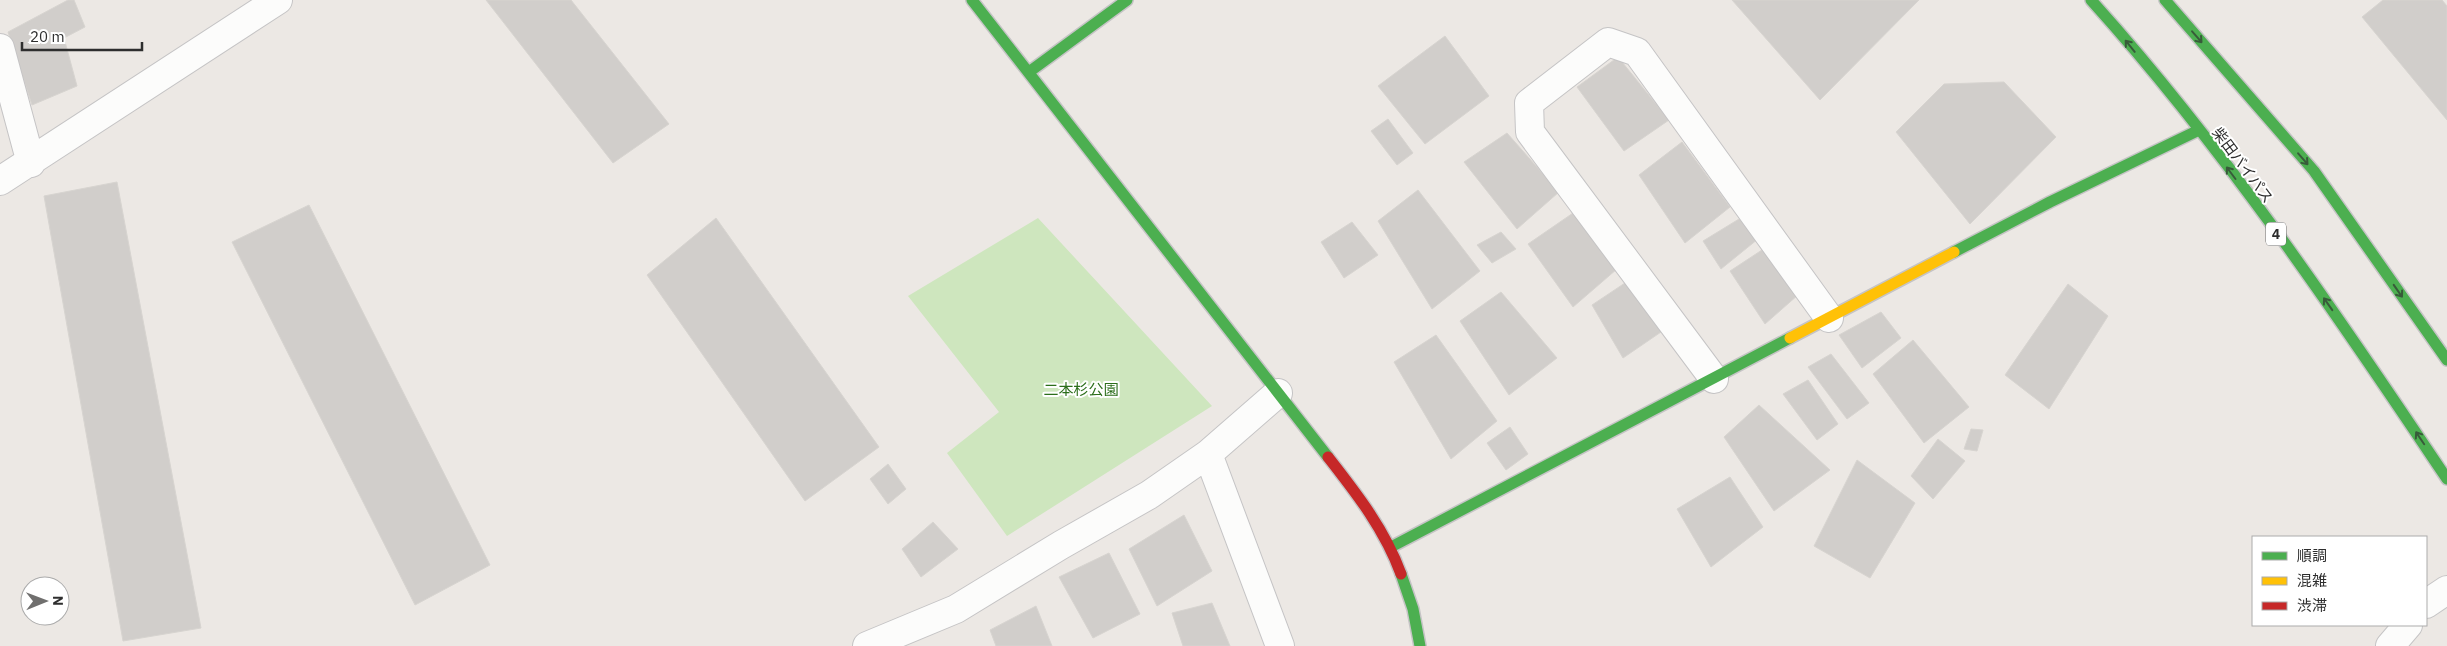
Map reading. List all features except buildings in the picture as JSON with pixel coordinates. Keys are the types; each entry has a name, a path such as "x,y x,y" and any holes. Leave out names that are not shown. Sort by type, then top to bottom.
{"main road":[{"path":"972,0 1362,500 1391,547 1413,609 1420,646"},
{"path":"1029,72 1127,0"},
{"name":"柴田バイパス","path":"2091,0 2199,130 2323,298 2447,479"},
{"path":"2165,0 2314,171 2447,360"},
{"path":"1391,547 2050,202 2199,130"}],"street":[{"path":"0,181 278,0"},
{"path":"1714,378 1530,132 1529,103 1608,42 1637,52 1830,318"},
{"path":"0,48 31,162"},
{"path":"867,646 956,609 1150,495 1208,454 1278,393"},
{"path":"1208,454 1280,646"},
{"path":"2427,603 2447,590"},
{"path":"2390,646 2407,626"}],"green space":[{"name":"二本杉公園","path":"1038,218 1212,406 1007,536 947,453 999,412 908,296"}],"traffic: fast":[{"path":"972,0 1328,457"},
{"path":"1029,72 1127,0"},
{"path":"2091,0 2187,114 2278,233 2447,479"},
{"path":"2165,0 2314,171 2447,360"},
{"path":"1954,252 2050,202 2199,130"},
{"path":"1391,547 1790,338"},
{"path":"1401,574 1413,609 1420,646"}],"traffic: slow":[{"path":"1790,338 1954,252"}],"traffic: jam":[{"path":"1328,457 1379,527 1401,574"}]}
